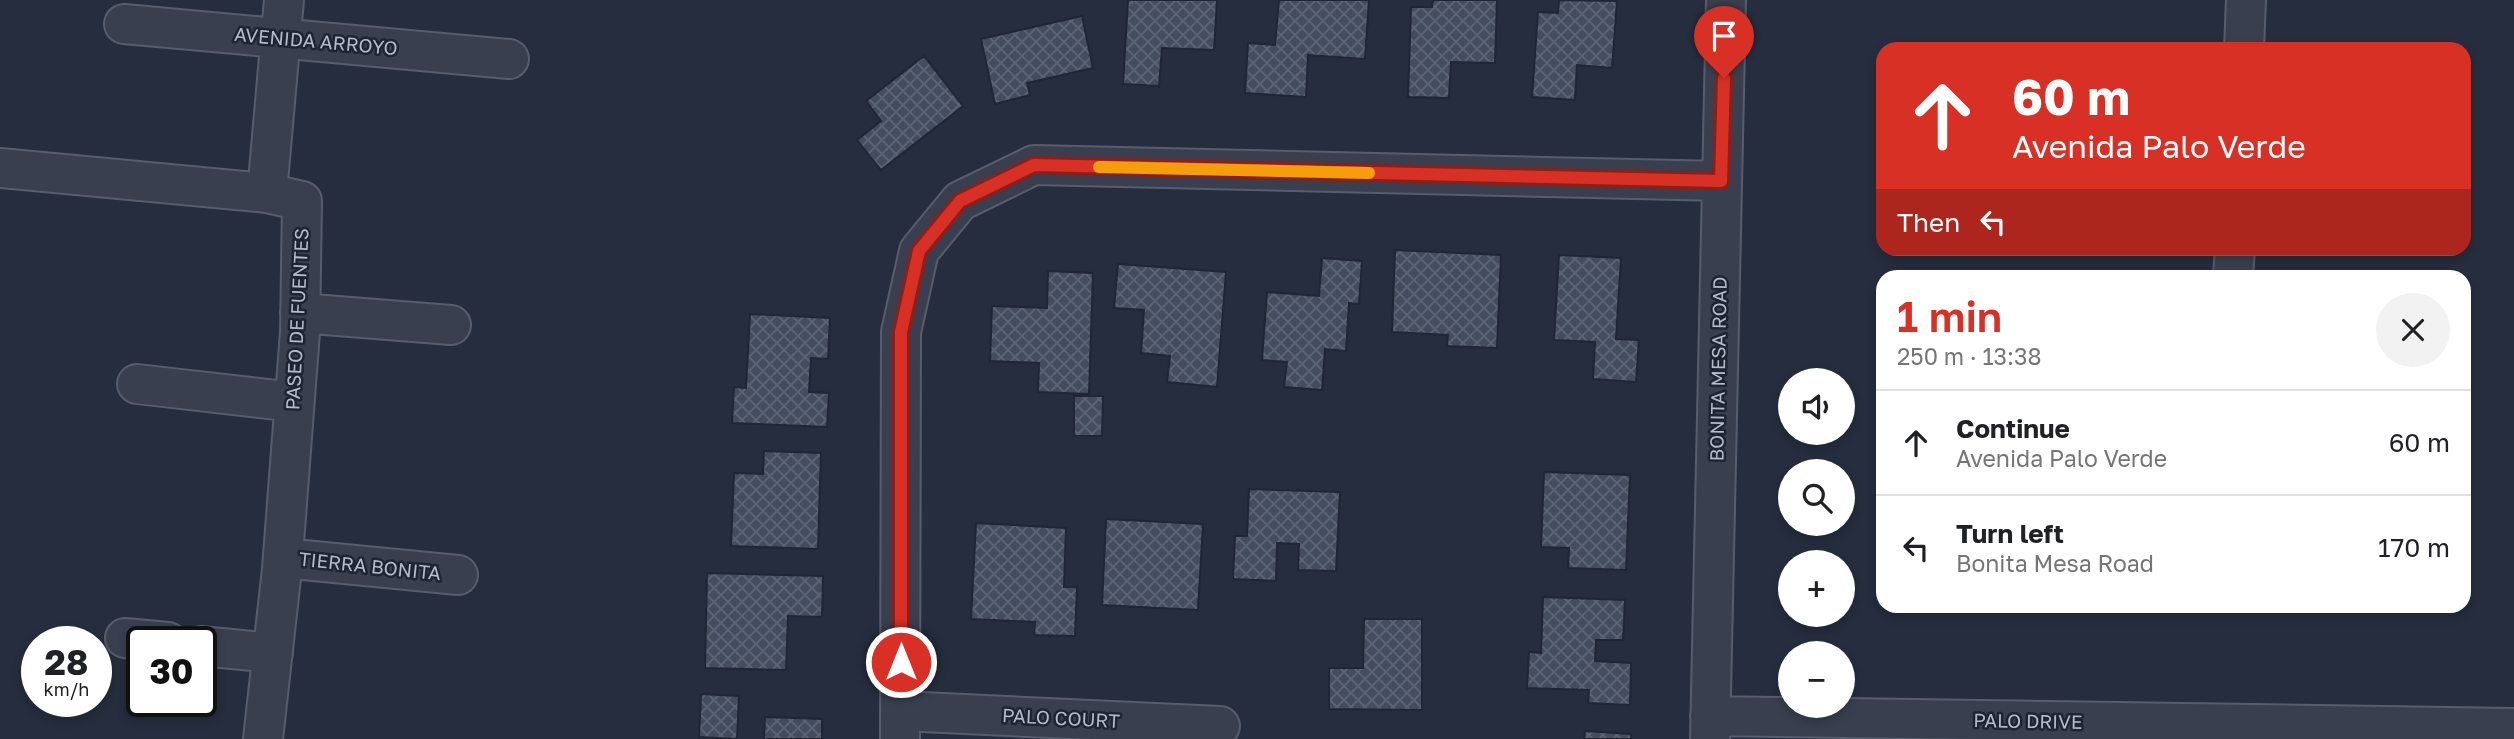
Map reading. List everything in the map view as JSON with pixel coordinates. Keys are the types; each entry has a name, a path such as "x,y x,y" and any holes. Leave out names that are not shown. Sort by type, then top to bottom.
{"street":[{"path":"267,193 284,0"},
{"name":"BONITA MESA ROAD","path":"1710,728 1726,0"},
{"path":"2244,42 2246,0"},
{"name":"AVENIDA ARROYO","path":"124,24 509,59"},
{"path":"901,725 901,332 919,251 960,201 1034,165 1721,181"},
{"name":"PASEO DE FUENTES","path":"0,168 267,193 302,201 300,313 283,558 263,739"},
{"path":"300,313 451,325"},
{"path":"137,384 294,402"},
{"name":"TIERRA BONITA","path":"283,558 458,575"},
{"path":"217,648 272,653"},
{"name":"PALO COURT","path":"901,725 1220,726"},
{"name":"PALO DRIVE","path":"1710,728 2514,728"}],"building":[{"path":"1128,0 1217,0 1214,50 1162,48 1159,86 1123,84"},
{"path":"1279,0 1369,0 1365,59 1308,55 1306,97 1245,93 1248,43 1275,45"},
{"path":"1433,0 1497,0 1495,63 1451,62 1449,98 1408,97 1411,7 1432,7"},
{"path":"1559,0 1617,1 1612,68 1577,65 1575,100 1532,97 1538,12 1558,13"},
{"path":"1082,16 1093,68 1027,83 1030,95 995,104 981,39"},
{"path":"924,56 963,106 881,170 857,140 881,121 866,101"},
{"path":"1395,250 1501,255 1497,348 1447,346 1448,335 1392,332"},
{"path":"1559,255 1621,258 1616,339 1639,340 1636,382 1593,379 1595,342 1554,340"},
{"path":"1322,258 1362,261 1359,304 1349,303 1346,351 1325,349 1322,390 1284,387 1287,362 1262,360 1267,292 1319,296"},
{"path":"1118,264 1226,272 1217,387 1167,382 1170,356 1141,353 1144,310 1114,308"},
{"path":"1048,271 1093,273 1089,394 1038,392 1039,363 990,361 992,306 1047,308"},
{"path":"750,314 830,318 828,359 811,358 809,392 829,393 827,427 732,423 734,387 746,388"},
{"path":"1074,396 1103,396 1102,436 1074,436"},
{"path":"764,451 821,453 818,549 731,546 734,473 763,474"},
{"path":"1544,472 1630,475 1626,570 1568,568 1569,548 1541,547"},
{"path":"1249,489 1340,492 1336,571 1298,570 1299,544 1277,543 1276,581 1233,579 1235,536 1247,536"},
{"path":"1106,519 1203,524 1198,610 1102,605"},
{"path":"976,523 1066,528 1064,587 1077,587 1075,636 1034,635 1035,622 971,619"},
{"path":"707,573 823,576 822,617 788,616 786,670 705,668"},
{"path":"1543,597 1625,600 1623,640 1596,640 1595,661 1631,663 1630,705 1588,703 1589,690 1527,688 1529,652 1541,653"},
{"path":"1364,619 1422,619 1422,710 1329,709 1329,668 1363,668"},
{"path":"701,694 739,696 737,739 699,737"},
{"path":"765,717 822,719 822,739 764,739"},
{"path":"1585,731 1631,734 1631,739 1584,739"}],"slow traffic":[{"path":"1099,167 1369,173"}],"route":[{"path":"901,662 901,332 919,251 960,201 1034,165 1721,181 1724,78"}]}
